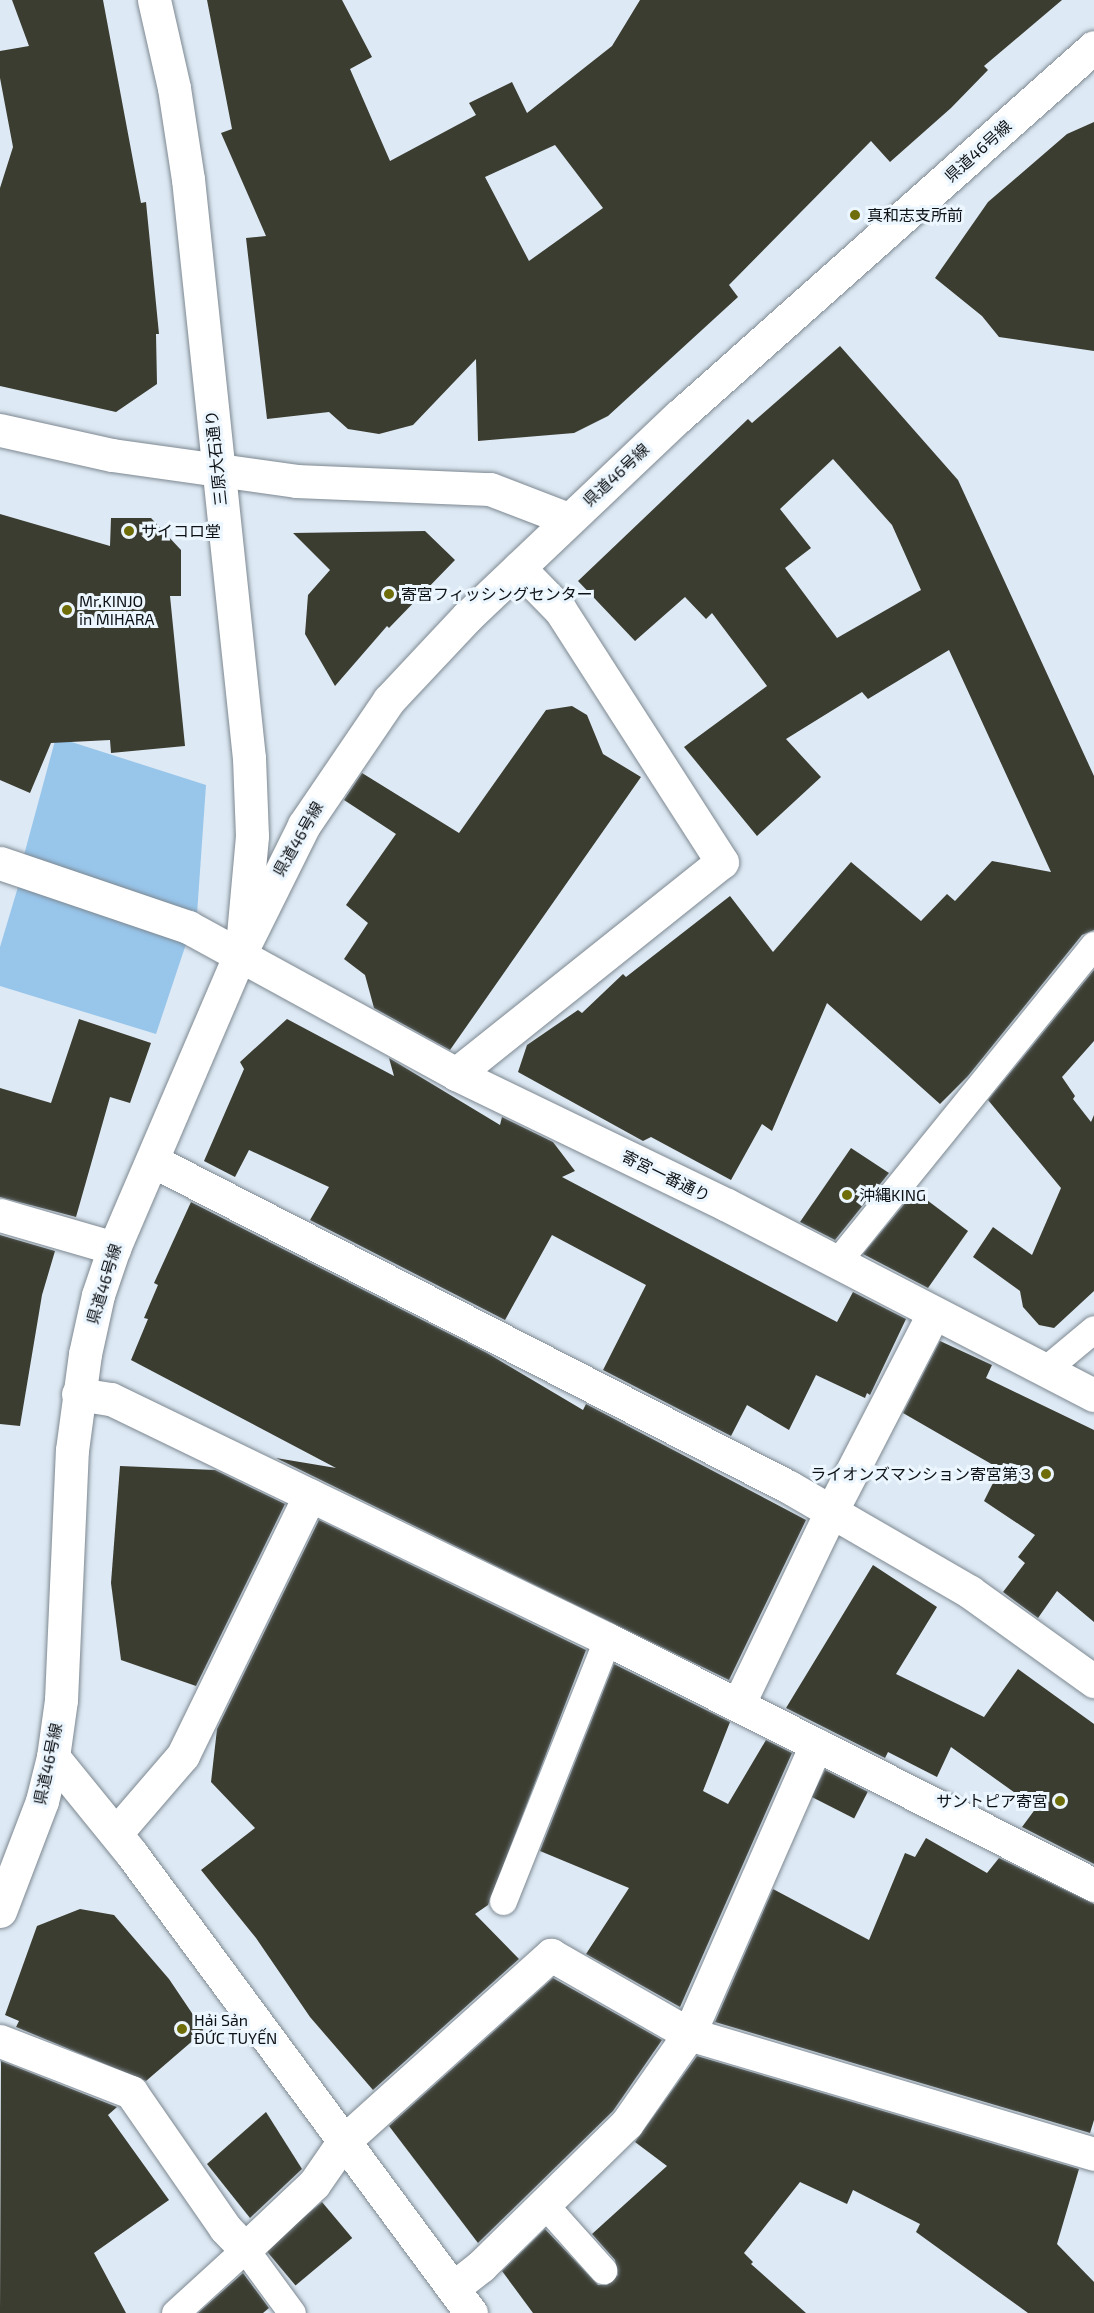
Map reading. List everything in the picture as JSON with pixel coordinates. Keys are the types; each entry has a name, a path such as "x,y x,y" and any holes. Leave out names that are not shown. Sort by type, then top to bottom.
{"street":[{"name":"三原大石通り","path":"154,0 174,88 188,179 251,797 250,880 240,954"},
{"name":"県道46号線","path":"0,1911 42,1801 53,1757 61,1700 68,1514 78,1394 98,1294 114,1248 240,954 304,825 389,700 568,519 1094,47"},
{"path":"0,430 112,455 324,484 490,489 568,519"},
{"path":"456,1074 722,862 560,610 519,568"},
{"name":"寄宮一番通り","path":"0,864 188,927 456,1074 837,1262 933,1314 1094,1395"},
{"path":"153,1161 778,1481 970,1592 1094,1681"},
{"path":"0,1215 114,1248"},
{"path":"739,1703 831,1512 933,1314"},
{"path":"78,1394 111,1399 310,1495 739,1703 816,1745 1094,1885"},
{"path":"116,1833 183,1755 310,1495"},
{"path":"53,1757 116,1833 462,2300 481,2266 627,2123 689,2034 816,1745"},
{"path":"0,2041 131,2092 225,2228 245,2249 314,2184 343,2142 551,1954 689,2034 1094,2154"}],"lane":[{"path":"837,1262 1094,945"},
{"path":"1046,1369 1094,1329"},
{"path":"503,1901 607,1639"},
{"path":"544,2204 603,2270"},
{"path":"175,2313 245,2249 292,2313"}],"shaded area":[{"path":"56,737 206,785 197,914 24,855"},
{"path":"18,887 188,938 156,1034 0,986 0,947"}],"building":[{"path":"12,0 103,0 141,203 146,202 159,334 156,334 157,384 116,412 0,386 0,188 13,147 0,78 0,51 29,46"},
{"path":"207,0 342,0 372,57 350,69 390,161 476,115 469,103 512,82 527,113 612,46 640,0 1062,0 984,66 988,70 951,108 890,162 871,141 729,285 738,297 608,416 574,433 478,441 476,359 413,425 379,434 348,429 329,412 267,419 246,238 266,236 221,133 232,129","holes":["555,145 603,208 529,261 485,177"]},
{"path":"1094,122 1094,351 999,337 982,316 935,278 988,202 1067,134"},
{"path":"840,346 958,480 1094,776 1094,930 1082,935 968,1076 940,1104 827,1003 772,1131 762,1124 731,1180 651,1137 643,1141 518,1072 527,1045 578,1010 582,1013 623,974 626,977 730,896 773,952 851,862 921,921 947,894 955,901 992,861 1051,872 949,650 868,699 862,692 786,739 821,777 757,836 684,747 767,686 712,613 706,619 685,597 635,641 578,581 748,419 752,423","holes":["833,459 892,525 921,590 837,638 785,568 811,548 780,509"]},
{"path":"0,514 110,546 111,518 151,518 181,550 181,596 170,596 185,746 111,753 110,740 51,743 30,793 0,780"},
{"name":"寄宮フィッシングセンター","path":"425,531 455,560 389,628 387,626 335,686 305,634 308,595 330,570 293,533"},
{"path":"572,706 587,715 603,754 641,777 450,1050 374,1008 365,975 344,959 368,923 346,905 396,834 344,800 362,773 459,833 546,710"},
{"path":"1094,970 1094,1041 1062,1077 1075,1096 1073,1099 1091,1122 1094,1115 1094,1291 1054,1328 1039,1325 1023,1307 1020,1291 973,1257 993,1227 1032,1255 1061,1188 988,1100"},
{"path":"79,1019 151,1043 130,1103 110,1097 76,1217 0,1197 0,1088 51,1103"},
{"path":"287,1019 394,1076 389,1058 500,1125 502,1117 553,1142 575,1171 562,1177 837,1322 853,1292 906,1319 870,1395 867,1393 865,1398 816,1375 789,1430 747,1405 731,1436 603,1370 646,1285 552,1235 505,1320 310,1220 329,1187 249,1150 235,1177 204,1161 244,1069 240,1062"},
{"name":"沖縄KING","path":"851,1148 889,1173 835,1240 800,1222"},
{"path":"915,1191 968,1231 928,1288 863,1254"},
{"path":"191,1202 487,1353 583,1410 586,1404 806,1520 729,1680 276,1458 336,1468 131,1360 148,1319 144,1318 158,1285 154,1283"},
{"path":"0,1235 55,1251 42,1295 20,1426 0,1424"},
{"path":"940,1341 992,1365 986,1378 1094,1430 1094,1622 1057,1591 1038,1618 1003,1592 1025,1563 1018,1557 1035,1535 984,1501 1000,1469 903,1413"},
{"path":"120,1466 215,1470 285,1504 196,1686 121,1660 111,1583"},
{"path":"319,1520 586,1650 488,1905 475,1914 519,1959 373,2090 310,2017 256,1938 201,1870 255,1828 211,1782 217,1729"},
{"path":"873,1565 937,1607 896,1674 984,1717 1018,1669 1094,1724 1094,1864 1022,1827 1036,1808 951,1747 937,1777 888,1752 885,1758 786,1708"},
{"path":"614,1664 730,1722 703,1791 728,1804 766,1740 792,1753 680,2007 586,1954 629,1888 540,1851"},
{"path":"825,1770 868,1792 854,1819 811,1797"},
{"path":"926,1838 987,1873 999,1858 1094,1904 1094,2120 1090,2133 715,2022 773,1889 869,1940 905,1853 915,1857"},
{"path":"80,1909 114,1915 169,1979 204,2031 146,2081 16,2027 19,2021 5,2015 37,1926"},
{"path":"553,1978 662,2040 613,2111 478,2243 389,2126"},
{"path":"697,2056 1079,2169 1057,2244 1094,2282 1094,2313 1028,2313 916,2232 920,2224 853,2190 847,2204 800,2182 744,2253 753,2262 751,2264 806,2313 533,2313 502,2271 545,2229 598,2285 607,2285 618,2275 615,2260 592,2234 667,2166 635,2142"},
{"path":"1,2061 117,2107 108,2115 169,2200 94,2253 126,2313 0,2313"},
{"path":"266,2112 302,2169 250,2218 207,2164"},
{"path":"322,2202 352,2238 296,2286 265,2250"},
{"path":"243,2273 269,2308 263,2313 198,2313"}],"place":[{"name":"真和志支所前","path":"855,215"},
{"name":"サイコロ堂","path":"129,531"},
{"name":"寄宮フィッシングセンター","path":"389,594"},
{"name":"Mr.KINJO in MIHARA","path":"67,610"},
{"name":"沖縄KING","path":"847,1195"},
{"name":"ライオンズマンション寄宮第３","path":"1046,1474"},
{"name":"サントピア寄宮","path":"1060,1801"},
{"name":"Hải Sản ĐỨC TUYẾN","path":"182,2029"}]}
